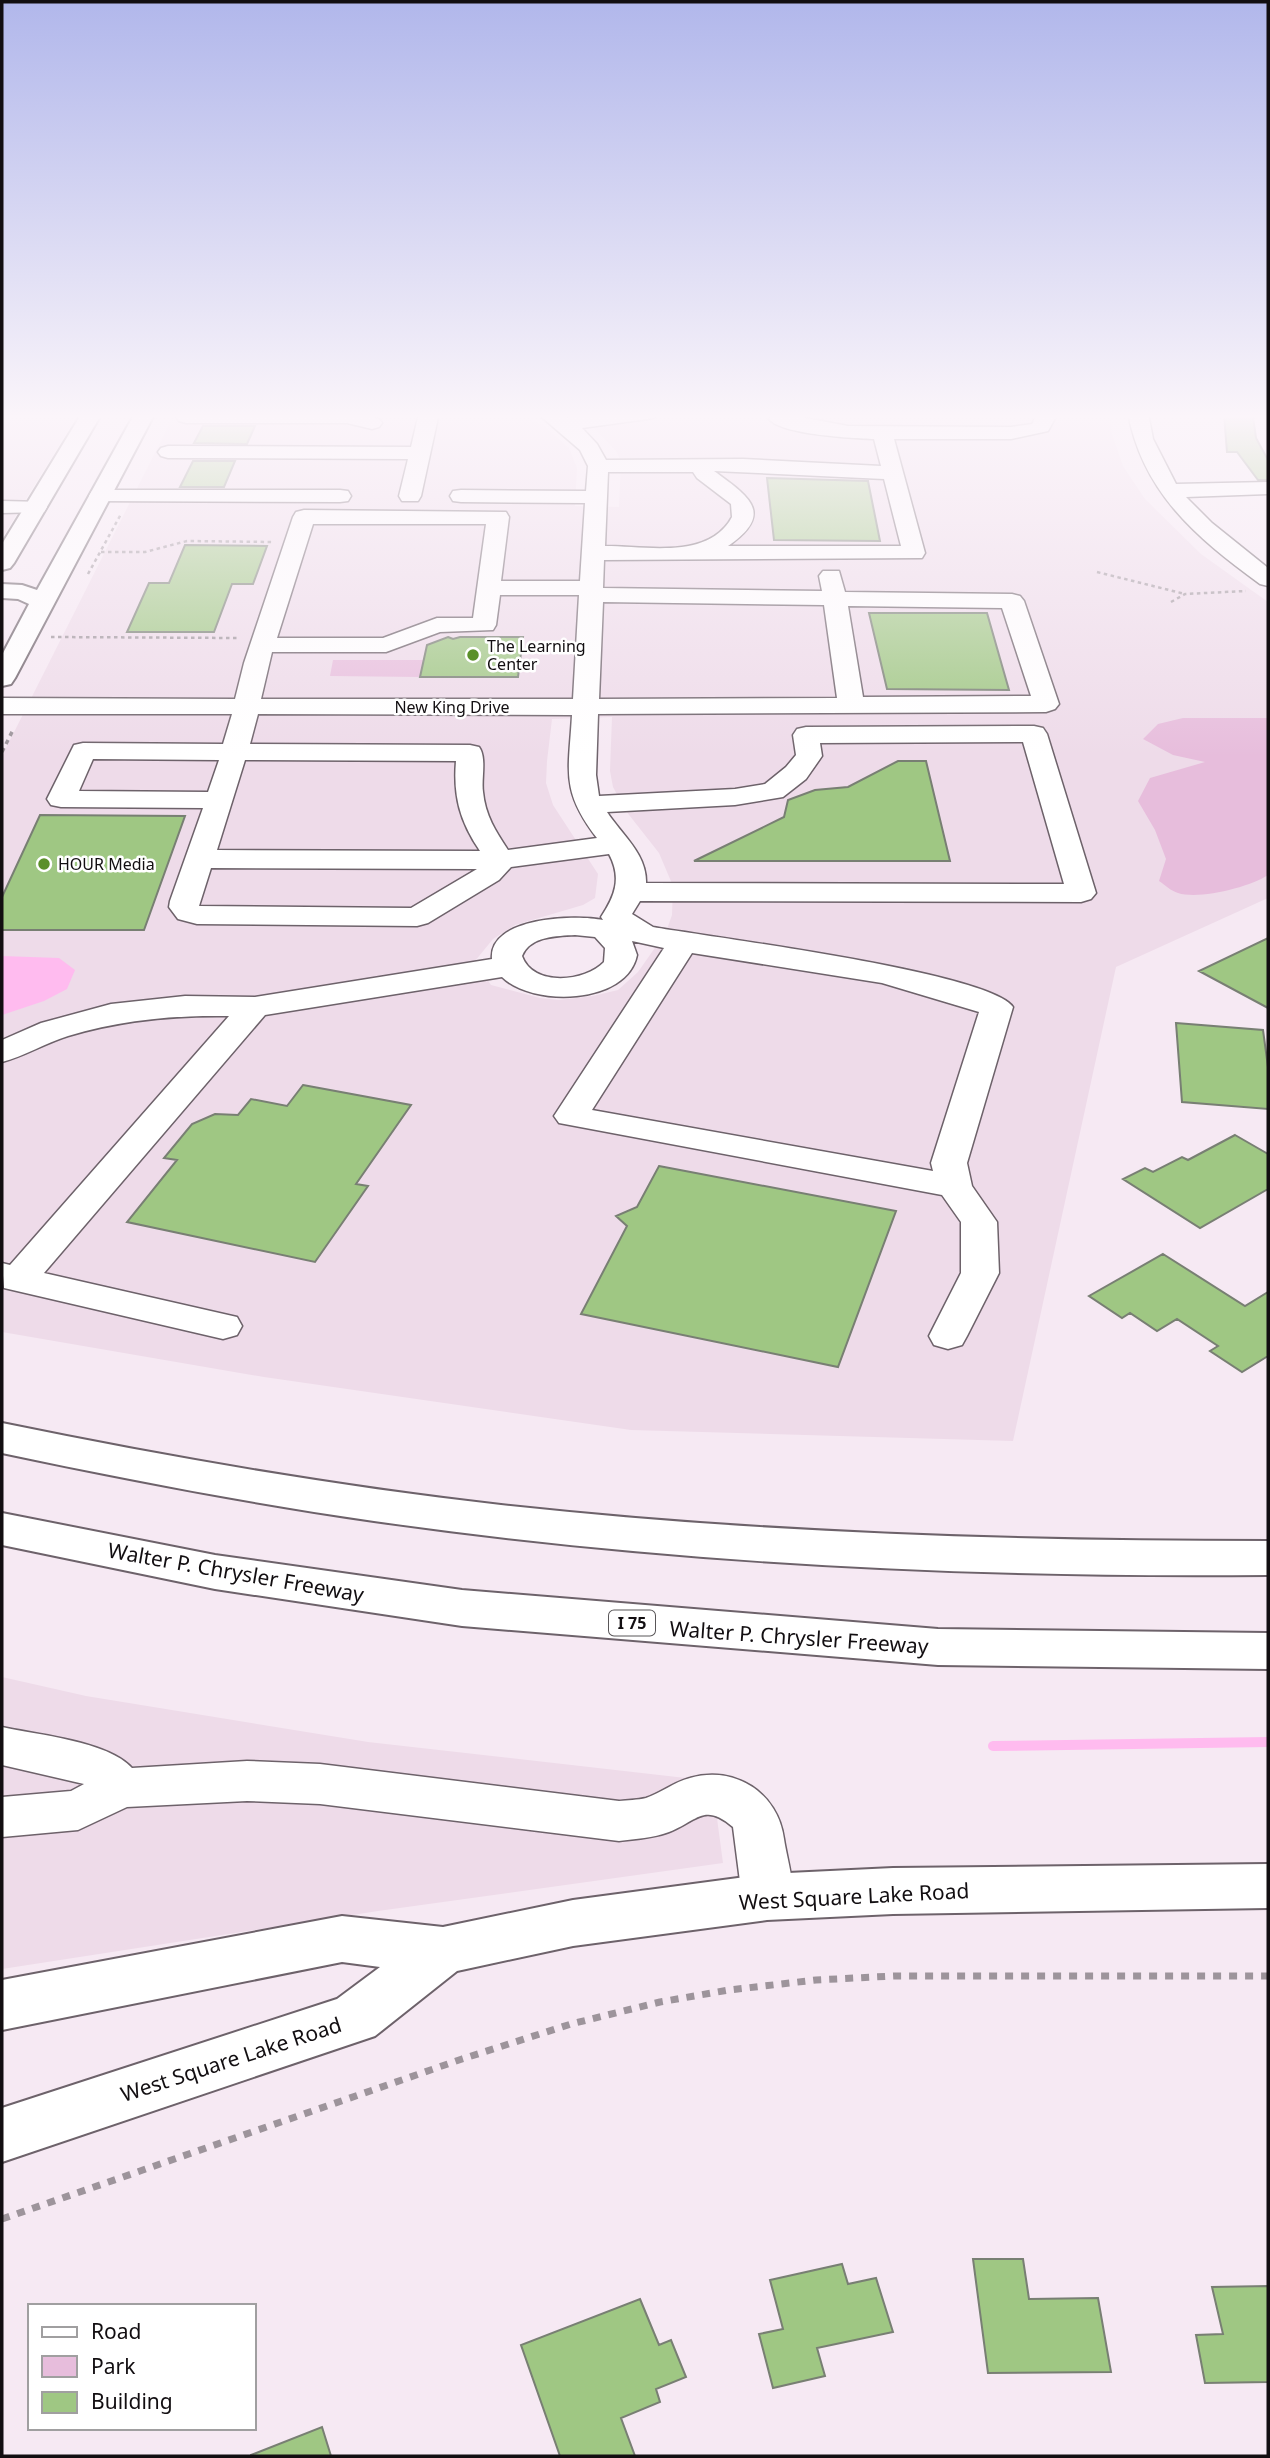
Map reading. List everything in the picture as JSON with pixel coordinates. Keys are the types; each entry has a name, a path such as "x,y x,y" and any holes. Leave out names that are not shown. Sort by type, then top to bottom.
{"main road":[{"path":"5,557 23,528"},
{"path":"2,678 83,528"},
{"path":"5,557 35,560 67,558"},
{"path":"2,592 22,592 43,601"},
{"path":"2,1438 126,1466 304,1495 496,1521 696,1539 1004,1556 1268,1558"},
{"name":"Walter P. Chrysler Freeway","path":"2,1529 215,1572 462,1608 938,1647 1268,1651"},
{"name":"West Square Lake Road","path":"2,2005 342,1939 443,1951 573,1923 767,1897 893,1891 1268,1886"},
{"name":"West Square Lake Road","path":"2,2135 355,2018 443,1951"}],"street":[{"path":"301,528 184,907 189,913 197,915 417,917 489,874 496,868 499,860"},
{"path":"263,645 386,645 437,625 484,625 497,528"},
{"path":"588,805 723,798 773,791 796,773 809,756 806,735 1034,734 1081,892 615,912 523,936 508,948 506,956 509,966 522,978 548,986 570,987 601,980 620,965 623,955 620,943 613,935 615,912 632,869 588,805 582,775 595,528"},
{"path":"700,553 736,528"},
{"path":"593,553 914,553 907,528"},
{"path":"1207,528 1261,585"},
{"path":"828,553 851,703"},
{"path":"489,588 835,600"},
{"name":"New King Drive","path":"8,717 246,706 1046,704 1012,601 835,600"},
{"path":"218,800 61,799 83,751 470,752 467,790 469,805 474,819 499,860"},
{"path":"200,859 499,860 617,844"},
{"path":"615,912 644,935 893,975 960,993 997,1007 949,1163 954,1186 979,1222 980,1273 948,1336"},
{"path":"683,942 571,1116 954,1186"},
{"path":"2,1052 53,1030 111,1014 185,1006 255,1007 509,966"},
{"path":"223,1326 9,1278 255,1007"},
{"path":"2,1746 95,1767 108,1774 120,1788"},
{"path":"2,1817 78,1810 120,1788 247,1781 290,1782 629,1821 654,1817 691,1797 722,1795 744,1805 753,1815 761,1844 767,1897"}],"path":[{"path":"102,552 145,552 187,541 275,542"},
{"path":"1097,572 1185,594 1261,585"},
{"path":"1171,602 1185,594"},
{"path":"50,637 239,638"},
{"path":"2,752 8,717"},
{"path":"2,2219 462,2059 571,2024 660,2002 804,1981 881,1977 1268,1976"}],"shaded area":[{"path":"2,528 8,528 2,538"},
{"path":"117,528 1174,528 1201,554 1268,602 1268,898 1116,967 1013,1441 631,1430 264,1377 2,1332 2,756","holes":["612,717 610,771 613,787 626,811 659,853 673,886 672,915 666,932 638,972 618,990 559,1000 540,998 491,985 475,961 493,939 515,925 583,905 595,898 598,874 553,805 546,783 552,719"]},
{"path":"2,956 59,958 75,970 67,989 44,1001 2,1015"},
{"path":"2,1677 86,1696 368,1742 712,1781 723,1863 378,1911 2,1969"}],"green space":[{"path":"333,660 424,660 420,677 330,676"},
{"path":"1183,718 1268,718 1268,875 1260,880 1237,888 1198,895 1178,893 1159,881 1166,859 1155,830 1138,801 1150,778 1205,762 1173,755 1143,739 1158,724"}],"building":[{"path":"773,528 877,528 880,541 774,540"},
{"path":"185,545 267,546 253,584 232,584 214,632 127,632 149,583 169,583"},
{"path":"869,613 987,613 1009,690 887,689"},
{"name":"The Learning Center","path":"448,637 523,637 518,677 420,677 427,645"},
{"path":"898,761 926,761 950,861 694,861 784,817 788,800 815,790 848,787"},
{"path":"40,815 185,816 144,930 2,930 2,897"},
{"path":"1268,938 1268,1008 1199,971"},
{"path":"1176,1023 1263,1030 1268,1067 1268,1109 1182,1102"},
{"path":"303,1085 411,1105 356,1184 368,1186 315,1262 127,1222 177,1160 164,1158 192,1124 215,1114 238,1115 251,1099 287,1106"},
{"path":"1235,1135 1268,1154 1268,1189 1200,1228 1123,1179 1145,1168 1153,1172 1182,1157 1188,1160"},
{"path":"659,1166 896,1211 838,1367 581,1314 627,1226 616,1216 637,1207"},
{"path":"1163,1254 1245,1306 1268,1292 1268,1356 1242,1372 1210,1351 1218,1346 1177,1319 1157,1331 1130,1313 1122,1318 1089,1296"},
{"path":"973,2259 1023,2259 1029,2299 1098,2298 1111,2372 988,2373"},
{"path":"842,2264 848,2284 876,2278 893,2332 817,2348 825,2376 773,2388 759,2334 783,2329 770,2280"},
{"path":"1268,2286 1268,2382 1205,2383 1196,2335 1223,2334 1212,2287"},
{"path":"640,2299 659,2345 671,2340 686,2377 656,2389 660,2402 621,2418 635,2456 560,2456 521,2345"},
{"path":"322,2427 331,2456 251,2456 251,2455"}],"waterway":[{"path":"993,1746 1268,1742"}],"place":[{"name":"The Learning Center","path":"473,655"},
{"name":"HOUR Media","path":"44,864"}]}
